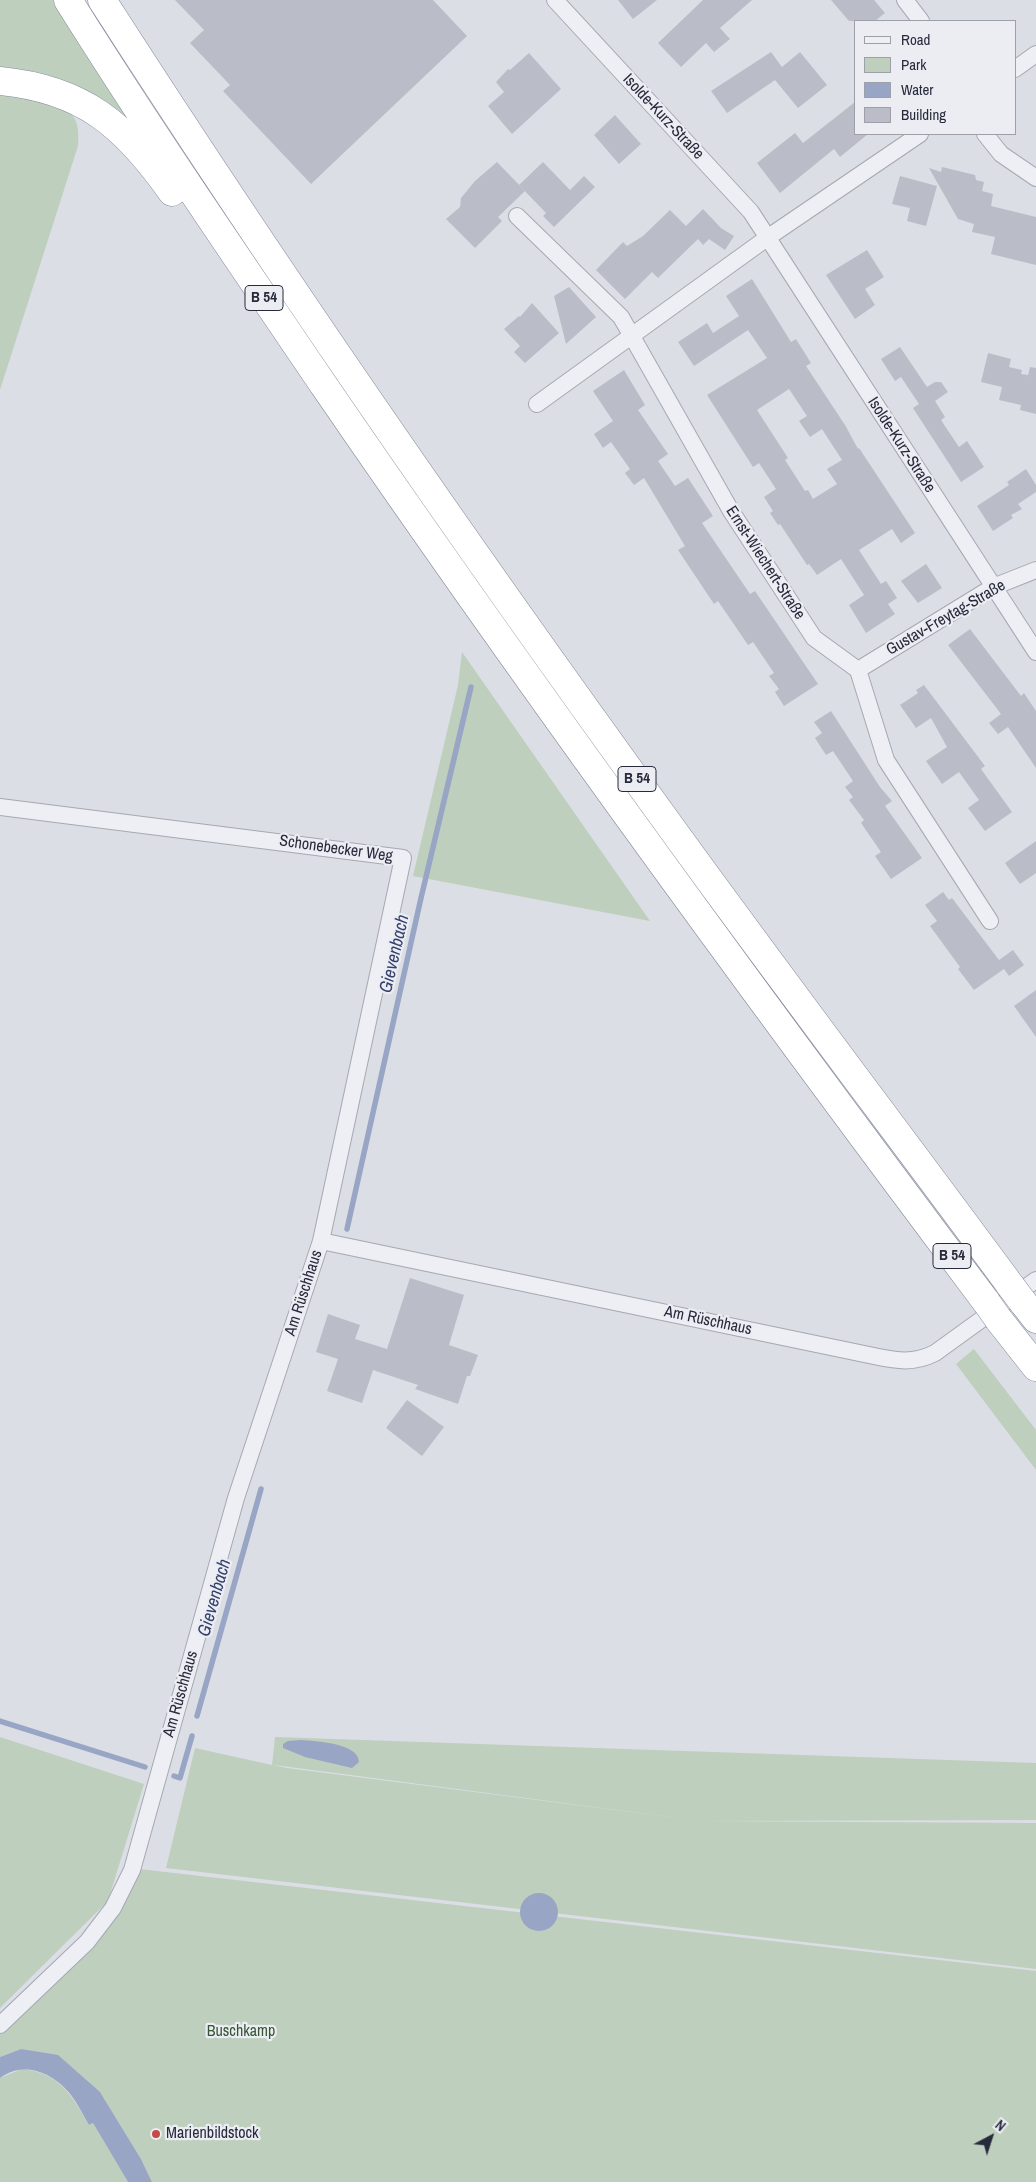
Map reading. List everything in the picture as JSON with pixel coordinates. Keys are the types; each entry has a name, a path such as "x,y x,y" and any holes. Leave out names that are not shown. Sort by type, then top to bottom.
{"highway":[{"name":"B 54","path":"68,0 173,163 356,433 651,850 797,1049 1036,1367"},
{"name":"B 54","path":"102,0 282,272 508,599 803,1008 1026,1296"},
{"path":"0,81 33,85 67,95 99,113 127,137 165,182 296,374 356,433"}],"street":[{"name":"Isolde-Kurz-Straße","path":"555,0 751,212 1036,652"},
{"path":"906,0 920,20"},
{"path":"1016,68 1036,54"},
{"path":"537,404 767,238 919,135"},
{"path":"985,135 1002,154 1036,178"},
{"name":"Ernst-Wiechert-Straße","path":"517,216 621,317 731,511 814,638 858,670"},
{"name":"Gustav-Freytag-Straße","path":"858,670 993,587 1036,570"},
{"path":"858,670 886,760 990,922"},
{"name":"Schonebecker Weg","path":"0,807 403,858 321,1241"},
{"name":"Am Rüschhaus","path":"0,2025 87,1942 112,1908 132,1870 236,1498 321,1241 869,1355 905,1360 921,1360 935,1353 1026,1296"}],"green space":[{"path":"0,0 53,0 134,125 0,74"},
{"path":"0,94 24,97 65,109 75,118 78,146 0,390"},
{"path":"462,652 650,921 413,876 458,685"},
{"path":"974,1349 1036,1430 1036,1470 956,1364"},
{"path":"0,1737 144,1784 108,1901 0,2008"},
{"path":"275,1737 1036,1763 1036,1820 703,1821 1036,1823 1036,1969 166,1868 195,1748 272,1765","holes":["273,1765 701,1821 287,1768"]},
{"name":"Buschkamp","path":"139,1869 1036,1971 1036,2182 152,2182 141,2159 100,2092 21,2049 0,2057 0,2028 30,2004"},
{"path":"22,2069 46,2075 63,2087 89,2125 93,2123 128,2182 0,2182 0,2078"}],"water":[{"path":"288,1741 326,1742 344,1747 357,1756 359,1762 352,1768 305,1757 283,1748 283,1744"},
{"path":"539,1893 552,1899 558,1912 552,1925 539,1931 526,1925 520,1912 526,1899"},
{"path":"21,2049 58,2055 100,2092 141,2159 152,2182 128,2182 93,2123 89,2125 71,2095 56,2081 47,2075 29,2070 19,2070 0,2078 0,2057"}],"building":[{"path":"175,0 433,0 467,36 311,184 223,91 230,85 190,43 204,30"},
{"path":"618,0 657,0 633,19"},
{"path":"703,0 752,0 720,28 730,39 714,52 706,43 681,67 658,43"},
{"path":"831,0 874,0 885,13 876,20 849,21"},
{"path":"771,52 782,67 800,52 827,85 798,108 775,80 727,113 711,91"},
{"path":"529,53 561,89 512,134 488,106 504,92 496,82 508,69 510,70"},
{"path":"854,103 854,135 867,135 840,157 834,149 780,193 757,163 795,133 803,143"},
{"path":"615,115 641,144 619,164 594,135"},
{"path":"497,162 525,191 498,217 502,221 475,248 446,219 460,207 461,198 475,181"},
{"path":"543,162 570,190 584,176 595,187 554,227 543,216 546,213 519,185"},
{"path":"942,167 975,175 976,180 984,182 982,191 993,194 991,206 1036,217 1036,265 991,254 995,237 972,232 974,224 958,219 929,168 941,172"},
{"path":"900,176 937,186 926,226 907,221 910,208 892,204"},
{"path":"703,209 721,228 734,236 725,250 709,239 703,245 698,239 658,278 652,272 625,299 596,270 623,242 627,246 643,236 670,210 686,226"},
{"path":"867,250 884,277 865,289 875,305 855,319 826,275"},
{"path":"752,279 791,342 796,339 811,363 806,366 845,425 858,449 915,533 901,543 892,529 859,550 881,584 886,581 897,598 888,604 895,614 866,633 849,605 864,595 841,559 817,575 809,564 807,565 780,524 778,525 770,513 773,511 764,497 776,489 759,463 753,467 707,395 767,358 748,330 694,366 678,342 707,323 713,333 739,316 726,296","holes":["789,389 807,416 799,421 810,437 822,429 842,460 827,469 837,484 813,499 808,490 805,491 785,460 788,458 757,410"]},
{"path":"569,287 596,317 566,344 554,296"},
{"path":"532,303 559,333 525,363 514,352 520,346 504,329 520,317"},
{"path":"900,347 927,387 935,382 941,382 948,392 935,401 945,417 941,420 959,447 967,441 984,467 961,482 913,408 919,404 901,377 895,381 881,359"},
{"path":"988,353 1011,359 1009,367 1022,370 1021,374 1028,375 1026,384 1030,367 1036,368 1036,414 1020,410 1021,405 999,400 1002,387 981,382"},
{"path":"624,370 645,405 638,410 668,454 658,461 675,486 688,478 713,516 702,523 750,594 755,591 818,684 784,706 775,692 779,689 769,676 774,673 753,642 748,645 718,601 714,604 678,550 685,546 644,478 634,485 625,473 630,469 611,442 603,448 594,434 613,421 593,391"},
{"path":"1026,469 1036,485 1036,492 1018,504 1022,509 1011,515 1013,518 993,531 977,506 1009,485 1007,482"},
{"path":"926,564 942,588 918,603 901,581"},
{"path":"970,629 1021,696 1024,693 1036,711 1036,768 1008,727 998,734 989,723 1001,714 948,645"},
{"path":"924,685 985,766 981,769 1012,812 985,831 968,808 979,800 959,772 942,784 926,761 947,747 931,718 916,728 900,705 918,693 916,690"},
{"path":"831,711 880,787 892,801 885,806 922,858 891,879 875,856 881,852 861,823 864,820 849,800 853,797 845,787 853,781 833,751 826,755 815,738 822,733 814,722"},
{"path":"1036,841 1036,873 1020,884 1005,863"},
{"path":"943,892 949,900 952,898 999,960 1013,950 1024,965 1009,976 1004,969 974,990 930,926 937,921 925,905"},
{"path":"1036,990 1036,1037 1014,1006"},
{"path":"410,1278 464,1295 449,1345 478,1355 470,1376 467,1376 458,1404 415,1389 418,1385 373,1370 362,1403 327,1391 338,1359 316,1352 328,1314 360,1325 355,1339 387,1349"},
{"path":"407,1400 444,1427 422,1456 386,1428"}],"waterway":[{"name":"Gievenbach","path":"347,1229 421,898 471,687"},
{"name":"Gievenbach","path":"197,1716 261,1489"},
{"name":"Gievenbach","path":"0,1721 145,1767"},
{"name":"Gievenbach","path":"174,1776 180,1778 192,1736"}],"place":[{"name":"Marienbildstock","path":"156,2134"}]}
